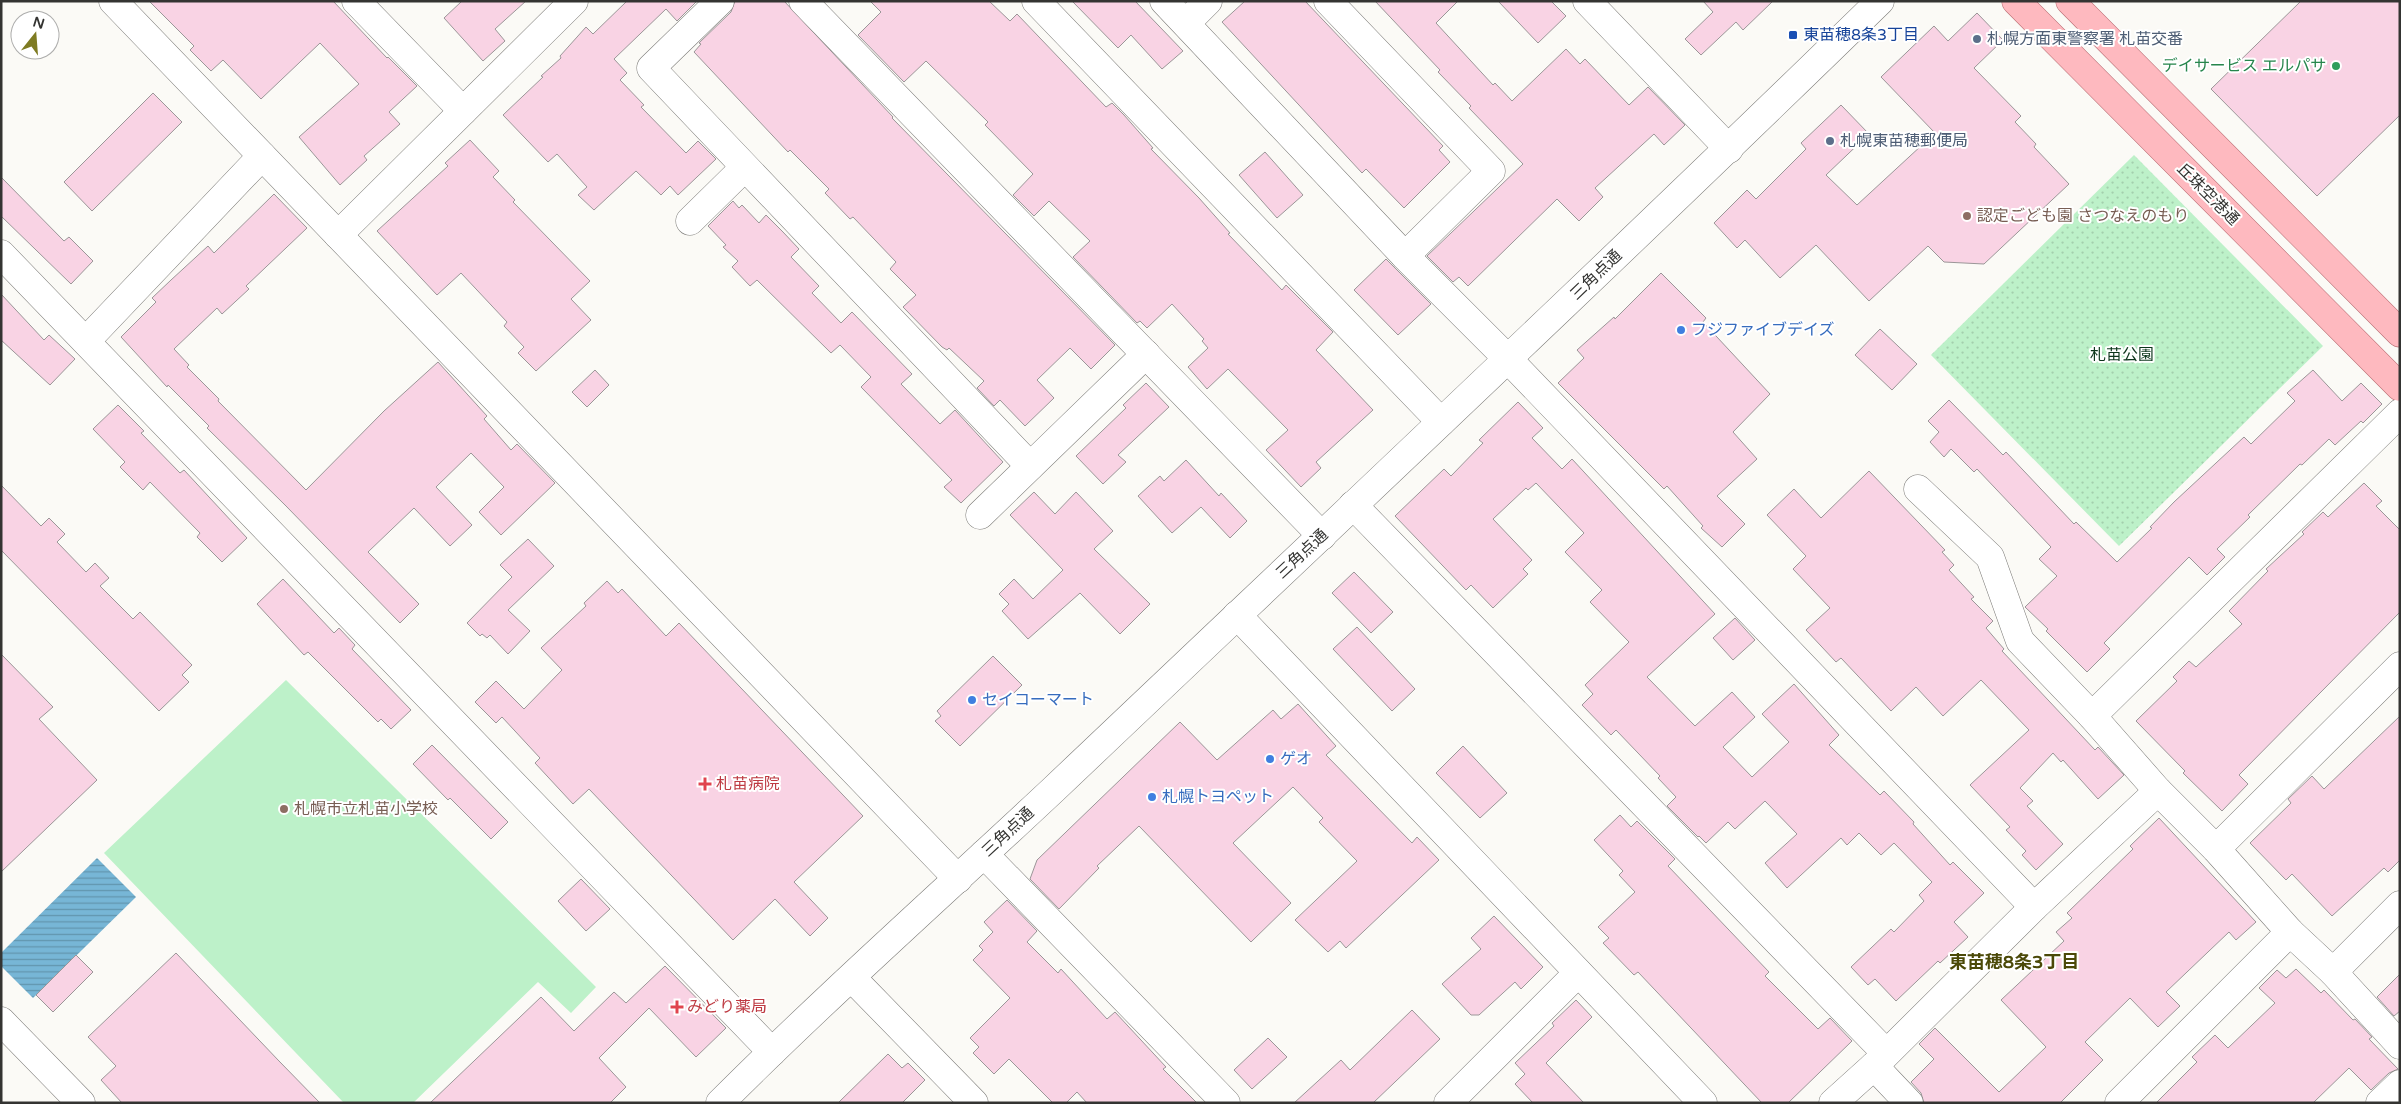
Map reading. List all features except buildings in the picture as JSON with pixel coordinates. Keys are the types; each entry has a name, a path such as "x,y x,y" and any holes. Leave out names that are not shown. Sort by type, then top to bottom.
{"main road":[{"name":"丘珠空港通","path":"2016,1 2400,387"},
{"path":"2070,1 2400,333"}],"street":[{"path":"113,1 958,878"},
{"path":"356,1 462,111"},
{"path":"338,235 574,1"},
{"path":"720,1 651,68 744,168 1030,466"},
{"path":"803,1 1322,536"},
{"path":"1036,1 1442,422"},
{"path":"1164,1 1405,256 1508,359 2034,907"},
{"path":"1186,23 1208,1"},
{"path":"1328,1 1492,171 1405,256"},
{"path":"1587,1 1729,148"},
{"name":"三角点通","path":"720,1103 1442,422 1880,1"},
{"path":"86,341 262,156"},
{"path":"690,221 744,168"},
{"path":"1,254 772,1052"},
{"path":"980,515 1146,354"},
{"path":"2092,716 2400,413"},
{"path":"1918,489 1990,557 2020,641 2092,716 2158,791 2216,849 2290,932 2333,972 2400,1045"},
{"path":"1353,505 1880,1059 1909,1103"},
{"path":"1237,615 1703,1103"},
{"path":"2216,849 2400,666"},
{"path":"1833,1103 2034,907 2158,791"},
{"path":"984,854 1226,1103"},
{"path":"2333,972 2400,905"},
{"path":"2119,1103 2290,932"},
{"path":"1458,1099 1578,973"},
{"path":"852,978 974,1103"},
{"path":"1,1021 81,1103"},
{"path":"2380,1103 2400,1084"}],"green space":[{"name":"札苗公園","path":"2134,155 2323,346 2119,546 1931,355"},
{"name":"札幌市立札苗小学校","path":"286,680 596,987 571,1013 538,982 413,1103 344,1103 104,853"}],"water":[{"path":"97,858 136,897 33,998 1,966 1,953"}],"place":[{"name":"東苗穂8条3丁目","path":"1793,35"},
{"name":"札幌方面東警察署 札苗交番","path":"1977,39"},
{"name":"デイサービス エルパサ","path":"2336,66"},
{"name":"札幌東苗穂郵便局","path":"1830,141"},
{"name":"認定ごども園 さつなえのもり","path":"1967,216"},
{"name":"フジファイブデイズ","path":"1681,330"},
{"name":"セイコーマート","path":"972,700"},
{"name":"ゲオ","path":"1270,759"},
{"name":"札苗病院","path":"705,784"},
{"name":"札幌トヨペット","path":"1152,797"},
{"name":"札幌市立札苗小学校","path":"284,809"},
{"name":"みどり薬局","path":"677,1007"}],"district":[{"name":"東苗穂8条3丁目","path":"2014,962"}]}
